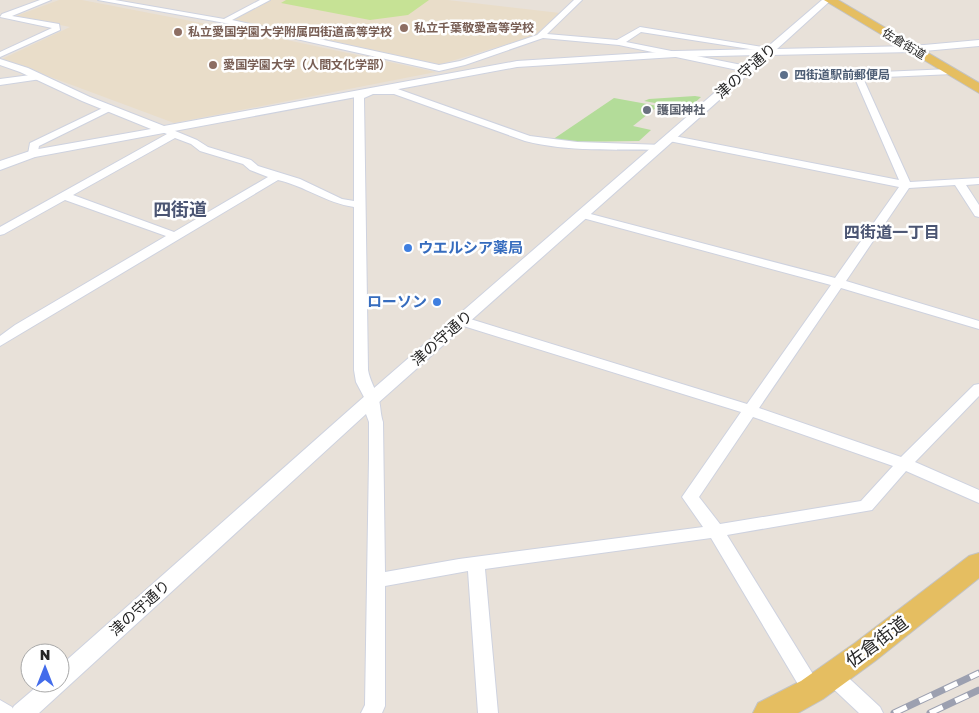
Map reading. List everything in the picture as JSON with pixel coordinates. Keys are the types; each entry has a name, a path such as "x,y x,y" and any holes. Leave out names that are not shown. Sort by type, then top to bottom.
{"main road":[{"name":"佐倉街道","path":"828,0 979,89"},
{"name":"佐倉街道","path":"770,713 822,682 975,572"}],"street":[{"path":"2,17 47,0"},
{"path":"102,0 225,21 429,67 446,67 462,63 542,36 619,43 747,69"},
{"path":"225,21 266,0"},
{"path":"542,36 578,0"},
{"name":"津の守通り","path":"70,671 372,399 828,0"},
{"path":"0,55 57,28 56,26 2,17"},
{"path":"619,43 640,29 769,50"},
{"path":"0,166 12,160 33,154 170,132 477,71 545,61 769,50 913,49 979,43"},
{"path":"0,62 194,142 204,149 246,162 254,168 276,176 296,181 339,202 360,205"},
{"path":"462,63 477,71"},
{"path":"906,185 881,132 858,76 950,72"},
{"path":"0,82 38,77"},
{"path":"371,713 375,706 378,580 377,458 376,422 373,414 372,399 363,382 361,370 359,97 372,91 395,91 528,139 561,145 664,142 906,185 979,181"},
{"path":"33,154 34,145 109,108"},
{"path":"0,232 170,132"},
{"path":"0,342 20,328 276,176"},
{"path":"959,183 979,214"},
{"path":"874,713 822,682 690,497 906,185"},
{"path":"64,196 176,236"},
{"path":"583,215 838,283 979,325"},
{"path":"462,320 749,410 904,464 979,497"},
{"path":"378,580 476,564 716,531 866,506 904,464 979,388"},
{"path":"476,564 488,713"},
{"path":"22,713 45,693"},
{"path":"0,709 5,713"}],"shaded area":[{"name":"愛国学園大学（人間文化学部）","path":"59,0 82,0 259,34 436,72 174,123 2,59 70,27 16,16"},
{"name":"私立千葉敬愛高等学校","path":"270,0 448,0 560,13 534,36 435,66 234,21 234,19"}],"green space":[{"path":"286,0 429,0 408,15 370,20 281,3"},
{"path":"701,97 688,109 644,101 649,99"},
{"path":"614,98 658,106 633,126 651,130 639,141 566,142 552,140"}],"railway":[{"path":"894,713 979,673"},
{"path":"930,713 979,690"}],"place":[{"name":"私立千葉敬愛高等学校","path":"404,28"},
{"name":"私立愛国学園大学附属四街道高等学校","path":"178,32"},
{"name":"愛国学園大学（人間文化学部）","path":"213,65"},
{"name":"四街道駅前郵便局","path":"784,75"},
{"name":"護国神社","path":"647,110"},
{"name":"ウエルシア薬局","path":"408,248"},
{"name":"ローソン","path":"437,302"}],"district":[{"name":"四街道","path":"180,210"},
{"name":"四街道一丁目","path":"892,232"}]}
